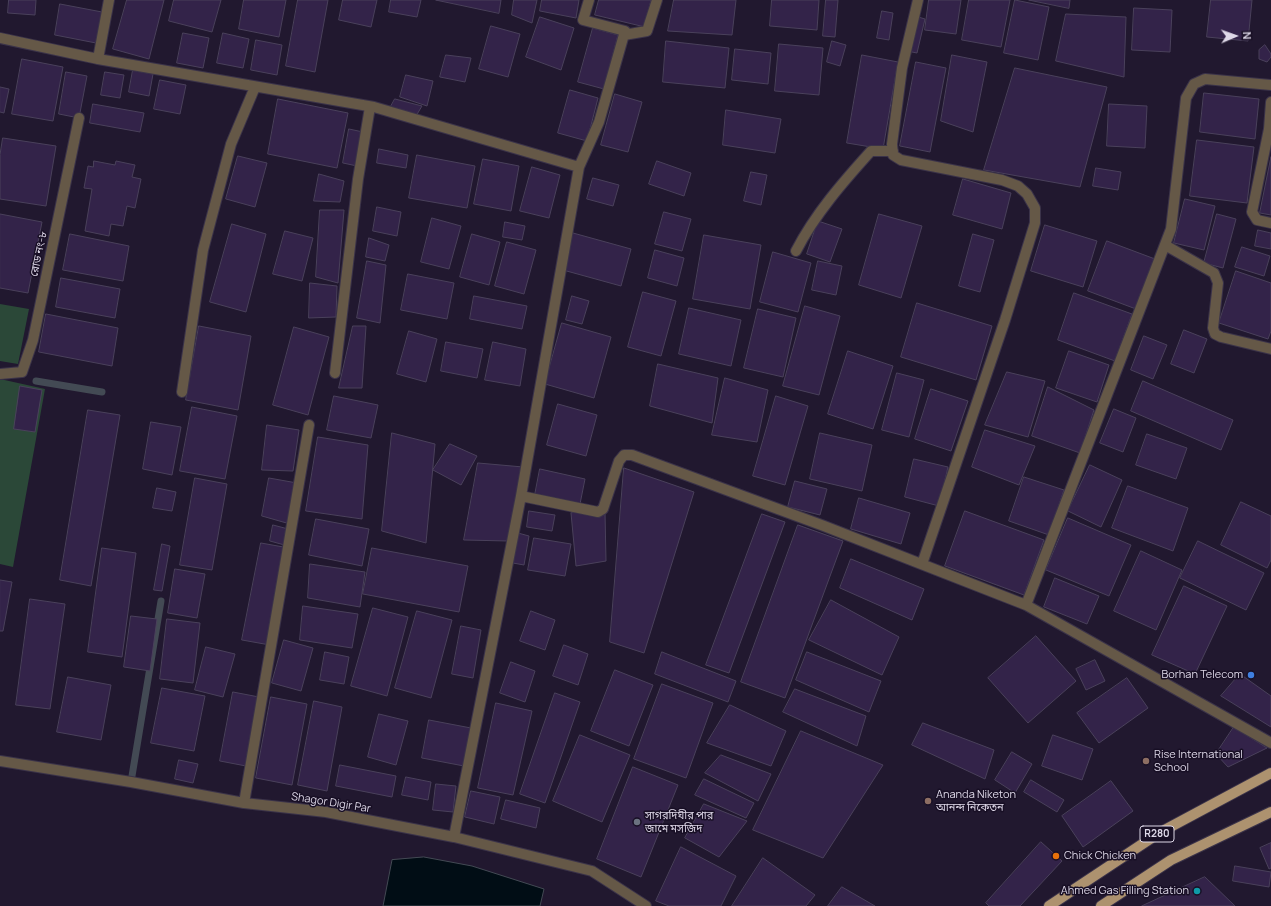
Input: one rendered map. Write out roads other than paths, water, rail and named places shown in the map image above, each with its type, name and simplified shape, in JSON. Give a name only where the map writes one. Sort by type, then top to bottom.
[{"type":"main road","name":"R280","points":[[1049,906],[1159,832],[1271,772]]},
{"type":"main road","name":"R280","points":[[1101,906],[1171,860],[1271,812]]},
{"type":"street","points":[[98,58],[109,0]]},
{"type":"street","points":[[454,837],[521,496],[579,167],[599,122],[625,31],[583,20],[589,0]]},
{"type":"street","points":[[624,35],[647,32],[657,0]]},
{"type":"street","points":[[918,0],[902,68],[892,144],[893,155],[900,160],[1002,180],[1018,186],[1027,194],[1034,208],[1035,223],[1005,320],[922,564]]},
{"type":"street","points":[[0,38],[255,87],[370,106],[579,167]]},
{"type":"street","points":[[1026,605],[1171,229],[1186,98],[1194,84],[1206,79],[1271,84]]},
{"type":"street","points":[[182,392],[203,250],[231,144],[255,87]]},
{"type":"street","points":[[1271,102],[1270,129],[1252,212],[1257,220],[1271,223]]},
{"type":"street","points":[[335,373],[358,179],[370,106]]},
{"type":"street","name":"রোড নং-৮","points":[[0,374],[22,372],[33,340],[79,118]]},
{"type":"street","points":[[796,251],[804,236],[836,190],[871,151],[893,151]]},
{"type":"street","points":[[1165,245],[1214,273],[1218,283],[1213,328],[1215,334],[1221,337],[1271,349]]},
{"type":"street","points":[[244,803],[309,425]]},
{"type":"street","points":[[521,496],[598,512],[603,509],[619,461],[624,455],[632,455],[824,526],[1026,605],[1271,743]]},
{"type":"street","name":"Shagor Digir Par","points":[[0,761],[131,782],[244,803],[326,812],[454,837],[592,871],[646,906]]},
{"type":"waterway","points":[[36,381],[102,392]]},
{"type":"waterway","points":[[131,782],[161,601]]},
{"type":"place","name":"Borhan Telecom","points":[[1251,675]]},
{"type":"place","name":"Rise International School","points":[[1146,761]]},
{"type":"place","name":"Ananda Niketon আনন্দ নিকেতন","points":[[928,801]]},
{"type":"place","name":"সাগরদিঘীর পার জামে মসজিদ","points":[[637,822]]},
{"type":"place","name":"Chick Chicken","points":[[1056,856]]},
{"type":"place","name":"Ahmed Gas Filling Station","points":[[1197,891]]}]
